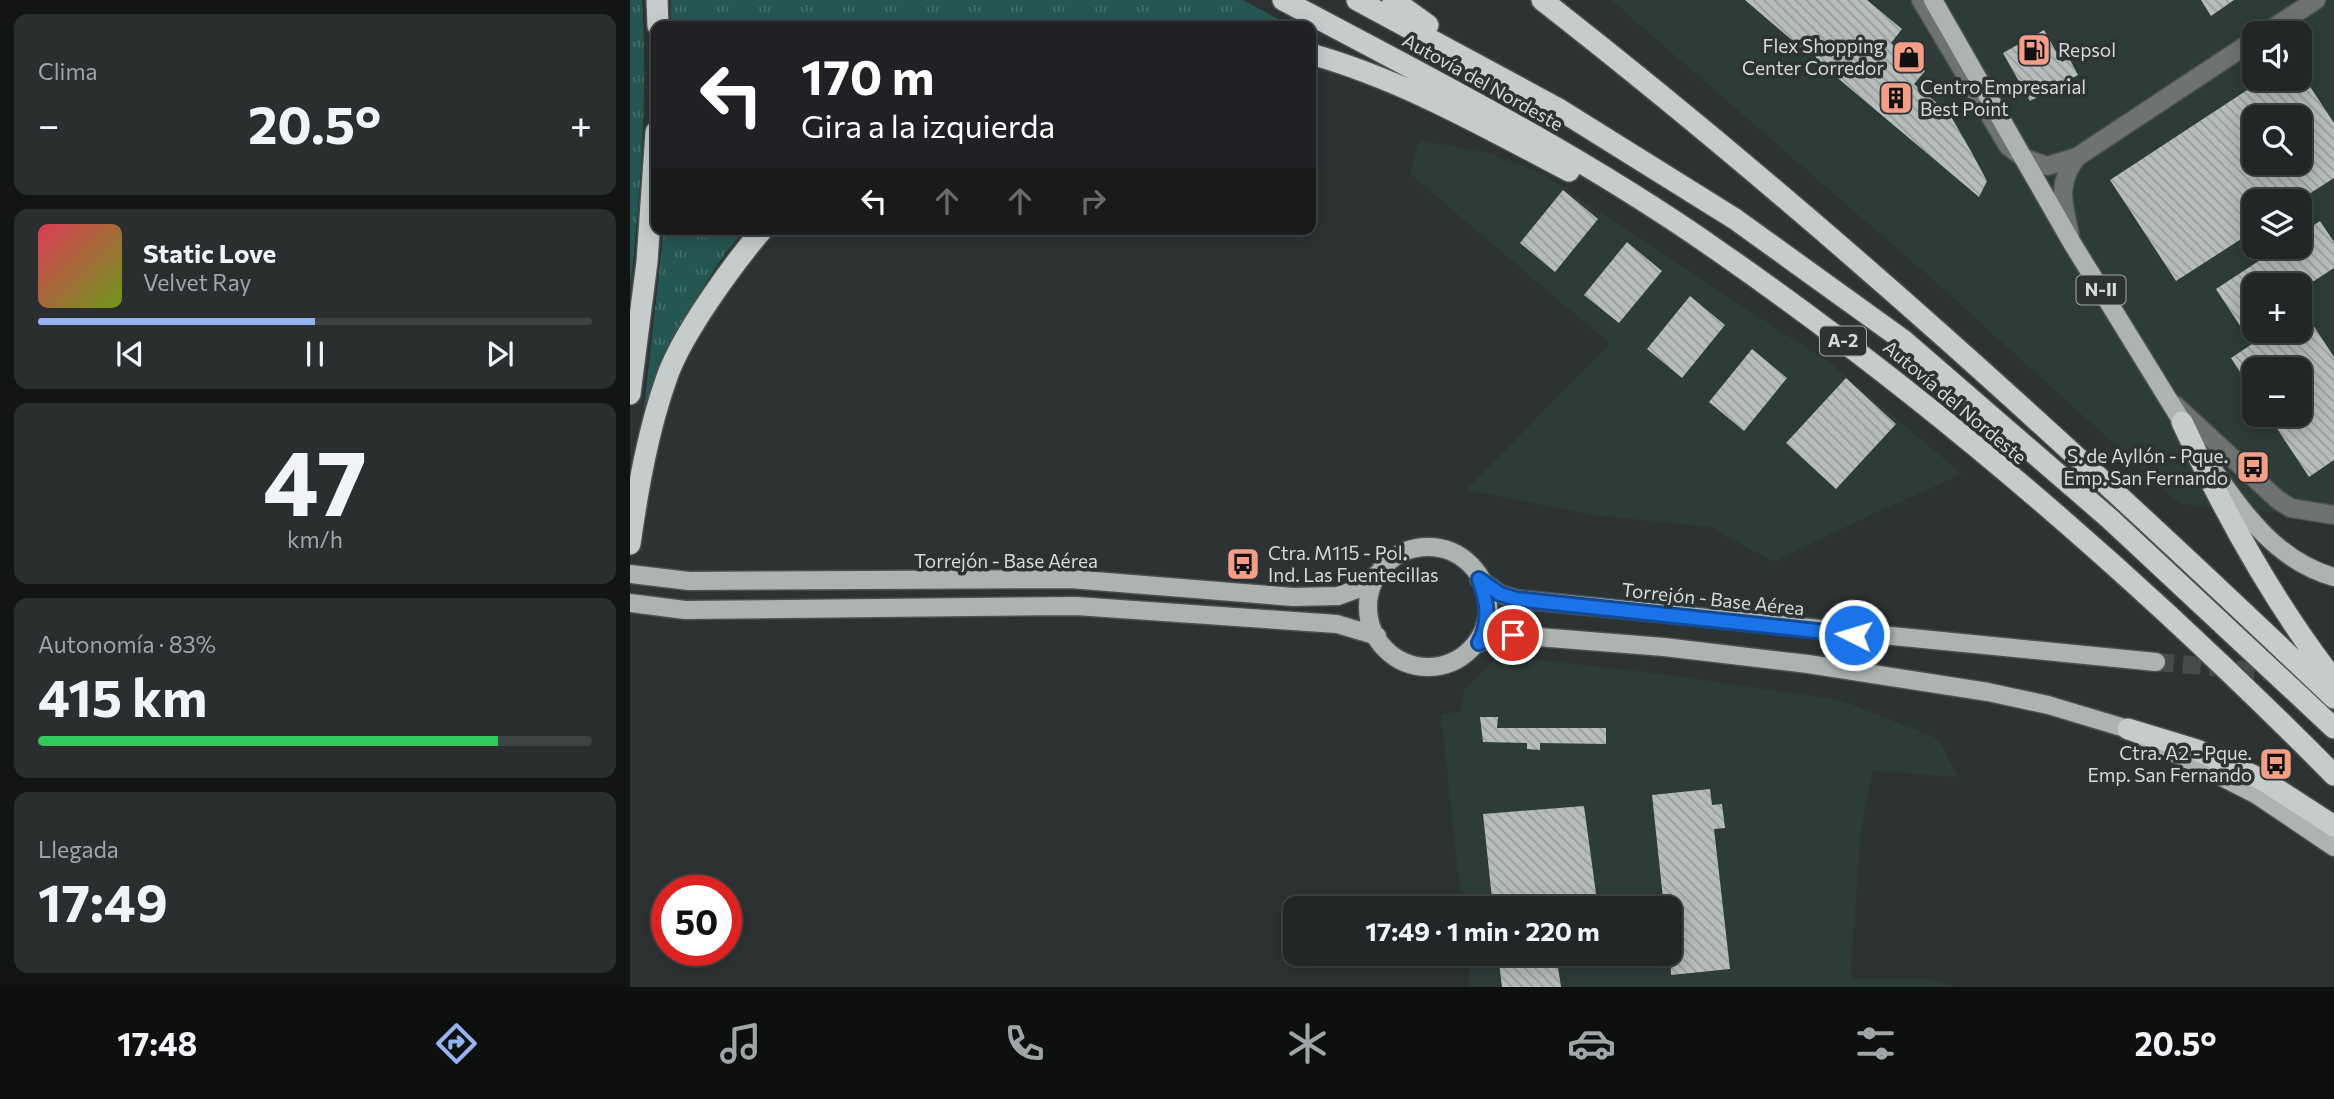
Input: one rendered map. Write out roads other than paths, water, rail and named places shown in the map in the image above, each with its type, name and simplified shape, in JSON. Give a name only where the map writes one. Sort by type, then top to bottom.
[{"type":"highway","points":[[657,0],[658,21]]},
{"type":"highway","name":"Autovía del Nordeste","points":[[1283,0],[1539,138],[1715,248],[1882,370],[2087,541],[2334,775]]},
{"type":"highway","name":"Autovía del Nordeste","points":[[1357,0],[1499,75],[1735,219],[1903,340],[2109,519],[2334,728]]},
{"type":"highway","points":[[1393,0],[1499,75]]},
{"type":"highway","points":[[1542,0],[1763,177],[2128,502],[2334,698]]},
{"type":"highway","points":[[1316,55],[1357,67],[1430,97],[1715,248]]},
{"type":"highway","points":[[630,394],[648,262],[651,213]]},
{"type":"highway","points":[[630,544],[638,485],[668,375],[708,304],[759,235]]},
{"type":"highway","points":[[2182,422],[2221,501],[2306,645],[2334,680]]},
{"type":"highway","points":[[2128,729],[2197,750],[2263,780],[2334,827]]},
{"type":"main road","name":"N-II","points":[[1933,0],[2072,243],[2167,399],[2238,504],[2270,541],[2292,558],[2334,578]]},
{"type":"main road","points":[[1479,643],[1488,617],[1487,600],[1479,579],[1455,554],[1424,546],[1395,555],[1376,575],[1367,606],[1377,636],[1392,655],[1403,662],[1438,667],[1460,659],[1479,643],[1499,635],[1536,635],[1808,664],[1988,692],[2048,705],[2128,729],[2257,795],[2334,847]]},
{"type":"main road","name":"Torrejón - Base Aérea","points":[[630,574],[689,581],[1070,579],[1293,597],[1338,596],[1360,588],[1376,575]]},
{"type":"main road","name":"Torrejón - Base Aérea","points":[[1479,579],[1500,594],[1516,599],[2156,662]]},
{"type":"main road","points":[[630,603],[685,610],[1076,606],[1337,624],[1377,636]]},
{"type":"street","name":"N-II","points":[[1921,0],[1998,133],[2024,158]]},
{"type":"street","points":[[2284,21],[2316,0]]},
{"type":"street","points":[[2024,158],[2047,166],[2077,157],[2242,48]]},
{"type":"street","points":[[2072,243],[2062,185],[2066,171],[2077,157]]},
{"type":"street","points":[[2167,399],[2278,500],[2300,510],[2334,515]]},
{"type":"tunnel","points":[[2156,662],[2317,676]]},
{"type":"place","name":"Repsol","points":[[2034,50]]},
{"type":"place","name":"Flex Shopping Center Corredor","points":[[1909,57]]},
{"type":"place","name":"Centro Empresarial Best Point","points":[[1896,98]]},
{"type":"place","name":"S. de Ayllón - Pque. Emp. San Fernando","points":[[2253,467]]},
{"type":"place","name":"Ctra. M115 - Pol. Ind. Las Fuentecillas","points":[[1243,564]]},
{"type":"place","name":"Ctra. A2 - Pque. Emp. San Fernando","points":[[2276,764]]}]
